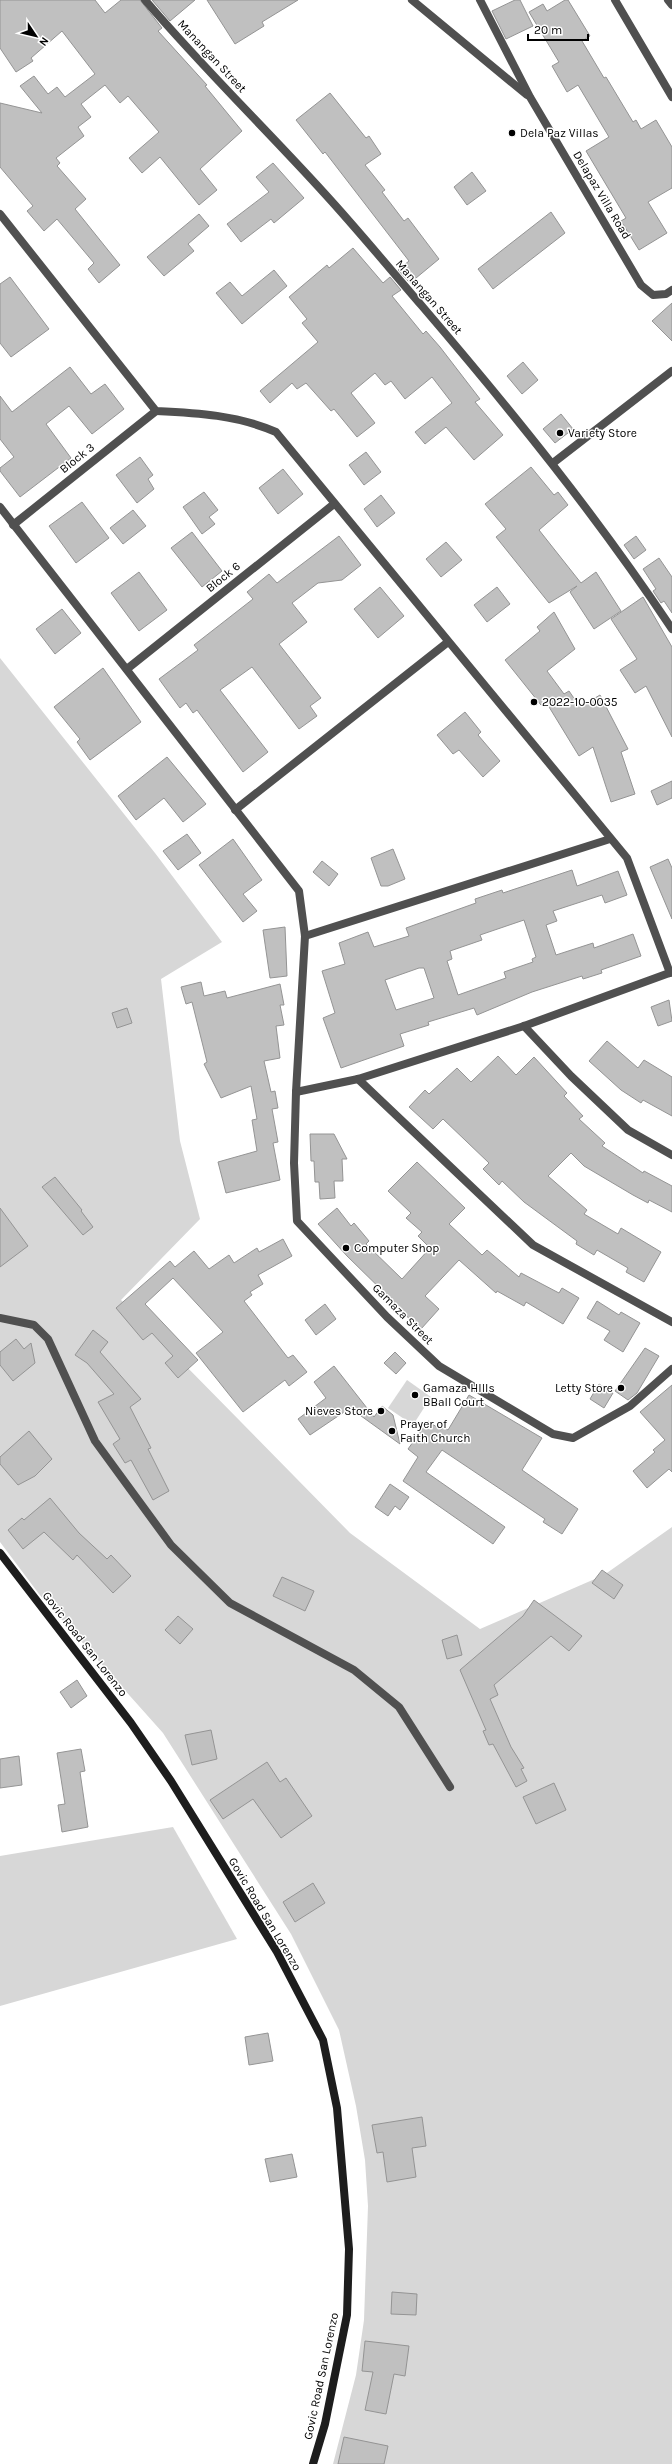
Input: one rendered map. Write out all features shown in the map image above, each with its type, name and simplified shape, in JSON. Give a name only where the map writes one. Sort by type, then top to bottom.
[{"type":"main road","name":"Govic Road San Lorenzo","points":[[0,1553],[131,1723],[171,1780],[277,1952],[322,2040],[337,2108],[350,2249],[347,2315],[325,2424],[313,2464]]},
{"type":"street","name":"Manangan Street","points":[[145,0],[173,33],[326,195],[553,463],[640,582],[672,629]]},
{"type":"street","points":[[412,0],[530,97]]},
{"type":"street","name":"Delapaz Villa Road","points":[[480,0],[530,97],[641,285],[653,295],[666,294],[672,290]]},
{"type":"street","points":[[615,0],[672,97]]},
{"type":"street","points":[[668,0],[672,5]]},
{"type":"street","points":[[0,214],[156,411],[210,413],[254,423],[276,432],[627,858],[671,973],[524,1026],[358,1080],[296,1092]]},
{"type":"street","points":[[553,463],[672,371]]},
{"type":"street","name":"Block 3","points":[[13,524],[156,411]]},
{"type":"street","name":"Block 6","points":[[127,669],[334,504]]},
{"type":"street","name":"Gamaza Street","points":[[0,507],[299,891],[305,936],[296,1081],[294,1163],[297,1221],[387,1317],[434,1361],[452,1374],[553,1434],[573,1438],[630,1406],[672,1369]]},
{"type":"street","points":[[235,810],[448,642]]},
{"type":"street","points":[[305,936],[610,839]]},
{"type":"street","points":[[524,1026],[571,1076],[628,1130],[672,1155]]},
{"type":"street","points":[[358,1080],[533,1245],[672,1322]]},
{"type":"street","points":[[0,1318],[34,1325],[48,1339],[95,1441],[171,1545],[230,1603],[354,1670],[399,1708],[450,1787]]},
{"type":"shaded area","points":[[0,658],[155,853],[222,942],[161,979],[180,1141],[200,1219],[121,1300],[350,1533],[480,1629],[604,1575],[672,1527],[672,2464],[333,2464],[356,2375],[364,2320],[368,2206],[365,2160],[356,2106],[339,2030],[291,1934],[163,1733],[39,1594],[0,1542]]},
{"type":"shaded area","points":[[407,1380],[431,1397],[413,1425],[388,1408]]},
{"type":"shaded area","points":[[173,1827],[237,1939],[0,2006],[0,1856]]},
{"type":"building","points":[[0,0],[95,0],[105,13],[121,0],[140,0],[162,28],[158,31],[207,85],[205,86],[242,131],[200,169],[217,190],[199,205],[160,157],[142,173],[129,158],[159,132],[128,96],[120,103],[105,85],[81,104],[91,117],[78,127],[84,136],[56,158],[60,163],[57,166],[86,199],[75,209],[120,265],[99,283],[88,269],[94,263],[57,219],[44,231],[27,211],[33,206],[0,167],[0,103],[42,113],[20,86],[34,76],[48,94],[57,87],[65,97],[95,74],[62,31],[31,58],[33,61],[16,72],[0,48]]},
{"type":"building","points":[[152,0],[195,0],[170,21]]},
{"type":"building","points":[[207,0],[298,0],[262,22],[264,26],[235,44]]},
{"type":"building","points":[[515,0],[520,0],[533,26],[506,39],[492,11]]},
{"type":"building","points":[[565,0],[568,0],[590,36],[582,41],[633,122],[636,120],[641,129],[656,120],[672,147],[672,188],[648,202],[667,233],[639,250],[621,221],[626,218],[586,151],[609,137],[578,85],[567,92],[552,66],[559,62],[529,12],[543,4],[547,11]]},
{"type":"building","points":[[330,93],[366,138],[369,136],[381,154],[365,165],[385,190],[382,192],[404,221],[408,218],[439,259],[410,283],[398,270],[409,261],[325,152],[323,154],[296,120]]},
{"type":"building","points":[[273,163],[304,198],[274,223],[271,219],[241,242],[227,224],[269,192],[256,177]]},
{"type":"building","points":[[472,172],[486,191],[467,205],[454,187]]},
{"type":"building","points":[[551,212],[565,233],[493,289],[478,269]]},
{"type":"building","points":[[199,214],[209,226],[188,244],[194,251],[164,276],[147,257]]},
{"type":"building","points":[[353,248],[383,283],[390,277],[401,290],[392,296],[423,334],[426,331],[440,347],[480,399],[475,402],[503,435],[474,460],[446,427],[425,444],[415,432],[452,403],[432,377],[405,399],[391,381],[385,385],[375,373],[351,393],[375,423],[357,437],[334,409],[331,411],[306,383],[297,389],[292,383],[270,403],[260,391],[318,342],[302,323],[307,319],[289,297],[327,265],[329,268]]},
{"type":"building","points":[[274,270],[287,286],[242,324],[216,293],[230,282],[242,296]]},
{"type":"building","points":[[10,277],[49,329],[11,357],[0,343],[0,284]]},
{"type":"building","points":[[672,303],[672,341],[652,321]]},
{"type":"building","points":[[523,362],[538,380],[522,394],[507,376]]},
{"type":"building","points":[[70,367],[91,394],[105,384],[124,409],[92,434],[69,406],[46,424],[71,458],[20,497],[0,471],[0,468],[14,457],[0,439],[0,396],[12,412]]},
{"type":"building","points":[[561,414],[573,429],[555,443],[543,429]]},
{"type":"building","points":[[366,452],[381,472],[364,485],[349,465]]},
{"type":"building","points":[[140,457],[153,475],[148,479],[154,489],[137,503],[116,475]]},
{"type":"building","points":[[531,467],[554,495],[558,492],[568,505],[539,530],[581,583],[596,572],[621,611],[594,629],[570,592],[577,586],[549,603],[496,537],[506,529],[485,504]]},
{"type":"building","points":[[283,469],[303,494],[278,514],[259,488]]},
{"type":"building","points":[[204,492],[218,510],[209,517],[215,524],[202,534],[183,507]]},
{"type":"building","points":[[381,495],[395,513],[377,527],[364,509]]},
{"type":"building","points":[[82,502],[109,538],[76,563],[49,526]]},
{"type":"building","points":[[133,510],[146,526],[123,544],[110,528]]},
{"type":"building","points":[[192,532],[222,571],[202,587],[171,548]]},
{"type":"building","points":[[339,536],[361,565],[342,580],[318,583],[292,603],[307,622],[279,644],[321,698],[310,706],[317,716],[299,729],[252,667],[220,690],[268,752],[243,772],[197,710],[193,713],[186,703],[180,708],[159,679],[198,650],[194,645],[253,599],[247,592],[269,574],[277,583]]},
{"type":"building","points":[[636,536],[646,550],[634,559],[624,545]]},
{"type":"building","points":[[446,542],[462,560],[441,577],[426,559]]},
{"type":"building","points":[[659,558],[672,577],[672,613],[664,601],[661,603],[653,591],[656,589],[643,569]]},
{"type":"building","points":[[139,572],[167,610],[139,631],[111,593]]},
{"type":"building","points":[[380,587],[404,616],[378,638],[354,609]]},
{"type":"building","points":[[497,587],[510,604],[487,622],[474,605]]},
{"type":"building","points":[[643,597],[672,647],[672,737],[646,686],[635,693],[620,670],[637,659],[611,619]]},
{"type":"building","points":[[62,609],[81,633],[55,654],[36,629]]},
{"type":"building","points":[[554,612],[575,649],[547,671],[564,694],[569,691],[580,707],[600,695],[628,749],[621,752],[635,794],[611,802],[593,747],[579,756],[546,702],[541,705],[505,660],[540,631],[537,627]]},
{"type":"building","points":[[103,668],[141,722],[90,760],[77,742],[80,739],[54,707]]},
{"type":"building","points":[[465,712],[481,732],[478,735],[500,761],[483,777],[459,750],[453,754],[437,735]]},
{"type":"building","points":[[167,757],[206,804],[183,822],[164,798],[136,820],[118,796]]},
{"type":"building","points":[[672,781],[672,798],[657,805],[651,791]]},
{"type":"building","points":[[187,834],[201,853],[178,870],[163,851]]},
{"type":"building","points":[[233,839],[262,880],[243,894],[257,911],[243,922],[199,865]]},
{"type":"building","points":[[393,849],[405,879],[388,886],[381,886],[371,858]]},
{"type":"building","points":[[668,859],[672,868],[672,919],[650,867]]},
{"type":"building","points":[[322,861],[338,874],[329,886],[313,872]]},
{"type":"building","points":[[572,870],[577,886],[618,871],[627,895],[605,903],[602,895],[553,911],[557,921],[546,925],[556,955],[593,943],[594,948],[633,934],[641,956],[601,970],[602,973],[583,979],[582,976],[532,992],[477,1015],[474,1008],[428,1022],[429,1025],[400,1034],[404,1046],[341,1068],[323,1018],[335,1013],[322,971],[345,964],[339,943],[368,932],[374,947],[409,936],[406,928],[476,903],[475,899],[502,890],[503,893]],"holes":[[[524,920],[536,957],[532,959],[533,962],[504,972],[506,978],[458,995],[447,961],[452,959],[450,951],[482,940],[480,935]],[[419,968],[424,968],[434,998],[396,1010],[385,980]]]},
{"type":"building","points":[[285,927],[287,976],[270,978],[263,930]]},
{"type":"building","points":[[201,982],[204,996],[225,991],[227,998],[280,984],[284,1005],[280,1005],[284,1025],[276,1026],[280,1058],[264,1061],[271,1092],[275,1091],[278,1108],[272,1109],[278,1142],[273,1143],[280,1180],[226,1193],[218,1162],[257,1151],[252,1120],[257,1119],[251,1086],[221,1098],[204,1064],[207,1062],[192,1002],[186,1004],[181,987]]},
{"type":"building","points":[[669,1000],[672,1021],[658,1026],[651,1007]]},
{"type":"building","points":[[127,1008],[132,1023],[117,1028],[112,1013]]},
{"type":"building","points":[[607,1041],[638,1068],[644,1060],[672,1077],[672,1116],[643,1100],[641,1103],[621,1090],[589,1061]]},
{"type":"building","points":[[498,1056],[516,1075],[534,1057],[567,1093],[564,1096],[583,1116],[579,1119],[605,1143],[602,1146],[643,1173],[644,1171],[672,1186],[672,1212],[649,1200],[648,1203],[633,1195],[584,1166],[571,1153],[548,1176],[587,1210],[584,1214],[618,1234],[621,1228],[661,1252],[644,1282],[626,1272],[628,1268],[597,1250],[594,1255],[576,1244],[577,1241],[524,1202],[502,1181],[499,1185],[483,1169],[489,1163],[443,1119],[433,1129],[409,1107],[425,1090],[429,1094],[457,1068],[471,1082]]},
{"type":"building","points":[[310,1134],[334,1134],[347,1159],[342,1159],[343,1181],[334,1181],[335,1198],[320,1199],[319,1182],[315,1182],[314,1161],[311,1161]]},
{"type":"building","points":[[417,1162],[465,1208],[449,1224],[482,1255],[487,1250],[519,1277],[521,1273],[559,1293],[562,1288],[579,1298],[563,1324],[526,1302],[524,1306],[497,1291],[496,1293],[459,1260],[425,1296],[439,1309],[421,1329],[393,1304],[395,1303],[347,1256],[318,1224],[337,1208],[351,1226],[354,1223],[369,1241],[366,1244],[402,1279],[430,1248],[418,1236],[422,1232],[406,1218],[411,1213],[388,1191]]},
{"type":"building","points":[[55,1177],[82,1210],[81,1211],[93,1227],[83,1235],[42,1187]]},
{"type":"building","points":[[0,1208],[28,1246],[0,1267]]},
{"type":"building","points":[[283,1239],[292,1256],[258,1275],[263,1284],[250,1292],[252,1295],[244,1301],[288,1358],[293,1355],[307,1372],[289,1386],[285,1380],[243,1412],[196,1353],[223,1332],[173,1278],[145,1304],[198,1360],[178,1378],[165,1363],[173,1356],[152,1333],[143,1340],[116,1308],[170,1261],[175,1267],[194,1251],[209,1269],[229,1255],[234,1263],[257,1248],[259,1252]]},
{"type":"building","points":[[597,1301],[619,1315],[621,1312],[640,1323],[623,1352],[604,1340],[610,1331],[587,1318]]},
{"type":"building","points":[[325,1304],[336,1319],[316,1335],[305,1320]]},
{"type":"building","points":[[93,1330],[108,1342],[100,1352],[141,1399],[130,1407],[151,1448],[148,1449],[169,1491],[153,1500],[131,1460],[125,1463],[113,1444],[120,1439],[98,1402],[114,1394],[87,1363],[75,1355]]},
{"type":"building","points":[[16,1339],[24,1349],[31,1343],[35,1363],[13,1381],[0,1365],[0,1352]]},
{"type":"building","points":[[645,1348],[659,1356],[637,1393],[628,1400],[615,1391]]},
{"type":"building","points":[[395,1352],[406,1363],[396,1374],[384,1363]]},
{"type":"building","points":[[334,1366],[374,1417],[382,1406],[393,1415],[400,1444],[350,1408],[310,1435],[298,1419],[326,1398],[314,1382]]},
{"type":"building","points":[[599,1384],[613,1393],[604,1408],[590,1399]]},
{"type":"building","points":[[672,1385],[672,1472],[669,1469],[647,1488],[633,1471],[655,1452],[653,1450],[665,1440],[640,1412]]},
{"type":"building","points":[[469,1395],[542,1438],[522,1470],[578,1509],[562,1534],[543,1522],[545,1519],[442,1450],[426,1472],[505,1527],[493,1544],[403,1481],[418,1457],[408,1449],[428,1421],[441,1430],[443,1427],[448,1430]]},
{"type":"building","points":[[29,1431],[52,1459],[35,1476],[18,1485],[0,1464],[0,1457]]},
{"type":"building","points":[[390,1484],[409,1497],[400,1510],[395,1506],[388,1516],[375,1507]]},
{"type":"building","points":[[50,1498],[79,1533],[107,1559],[111,1555],[131,1576],[113,1593],[77,1555],[73,1560],[44,1532],[23,1549],[8,1530],[22,1518],[24,1520]]},
{"type":"building","points":[[602,1570],[623,1585],[614,1599],[592,1583]]},
{"type":"building","points":[[282,1577],[314,1591],[305,1611],[273,1596]]},
{"type":"building","points":[[534,1600],[582,1636],[569,1651],[551,1636],[494,1685],[498,1695],[490,1699],[511,1747],[524,1768],[521,1769],[527,1781],[516,1787],[493,1744],[489,1745],[483,1731],[486,1730],[460,1670],[523,1616]]},
{"type":"building","points":[[178,1616],[193,1629],[180,1644],[165,1630]]},
{"type":"building","points":[[457,1635],[462,1655],[447,1659],[442,1640]]},
{"type":"building","points":[[77,1680],[87,1696],[71,1708],[60,1692]]},
{"type":"building","points":[[211,1730],[217,1759],[192,1765],[185,1735]]},
{"type":"building","points":[[81,1749],[85,1771],[80,1772],[88,1827],[62,1832],[58,1805],[65,1804],[57,1753]]},
{"type":"building","points":[[19,1756],[22,1785],[0,1788],[0,1759]]},
{"type":"building","points":[[267,1762],[280,1782],[286,1778],[312,1816],[281,1838],[253,1799],[223,1819],[210,1800]]},
{"type":"building","points":[[554,1783],[566,1810],[536,1824],[523,1797]]},
{"type":"building","points":[[313,1883],[325,1903],[295,1922],[283,1902]]},
{"type":"building","points":[[268,2033],[273,2061],[249,2065],[245,2037]]},
{"type":"building","points":[[422,2117],[426,2146],[412,2148],[416,2177],[387,2182],[383,2152],[377,2153],[372,2125]]},
{"type":"building","points":[[292,2154],[297,2177],[270,2182],[265,2159]]},
{"type":"building","points":[[392,2292],[417,2294],[416,2315],[391,2314]]},
{"type":"building","points":[[365,2341],[409,2346],[405,2376],[394,2374],[386,2414],[365,2410],[373,2372],[362,2371]]},
{"type":"building","points":[[344,2437],[388,2446],[384,2464],[338,2464]]},
{"type":"place","name":"Dela Paz Villas","points":[[512,133]]},
{"type":"place","name":"Variety Store","points":[[560,433]]},
{"type":"place","name":"2022-10-0035","points":[[534,702]]},
{"type":"place","name":"Computer Shop","points":[[346,1248]]},
{"type":"place","name":"Letty Store","points":[[621,1388]]},
{"type":"place","name":"Gamaza HIlls BBall Court","points":[[415,1395]]},
{"type":"place","name":"Nieves Store","points":[[381,1411]]},
{"type":"place","name":"Prayer of Faith Church","points":[[392,1431]]}]
